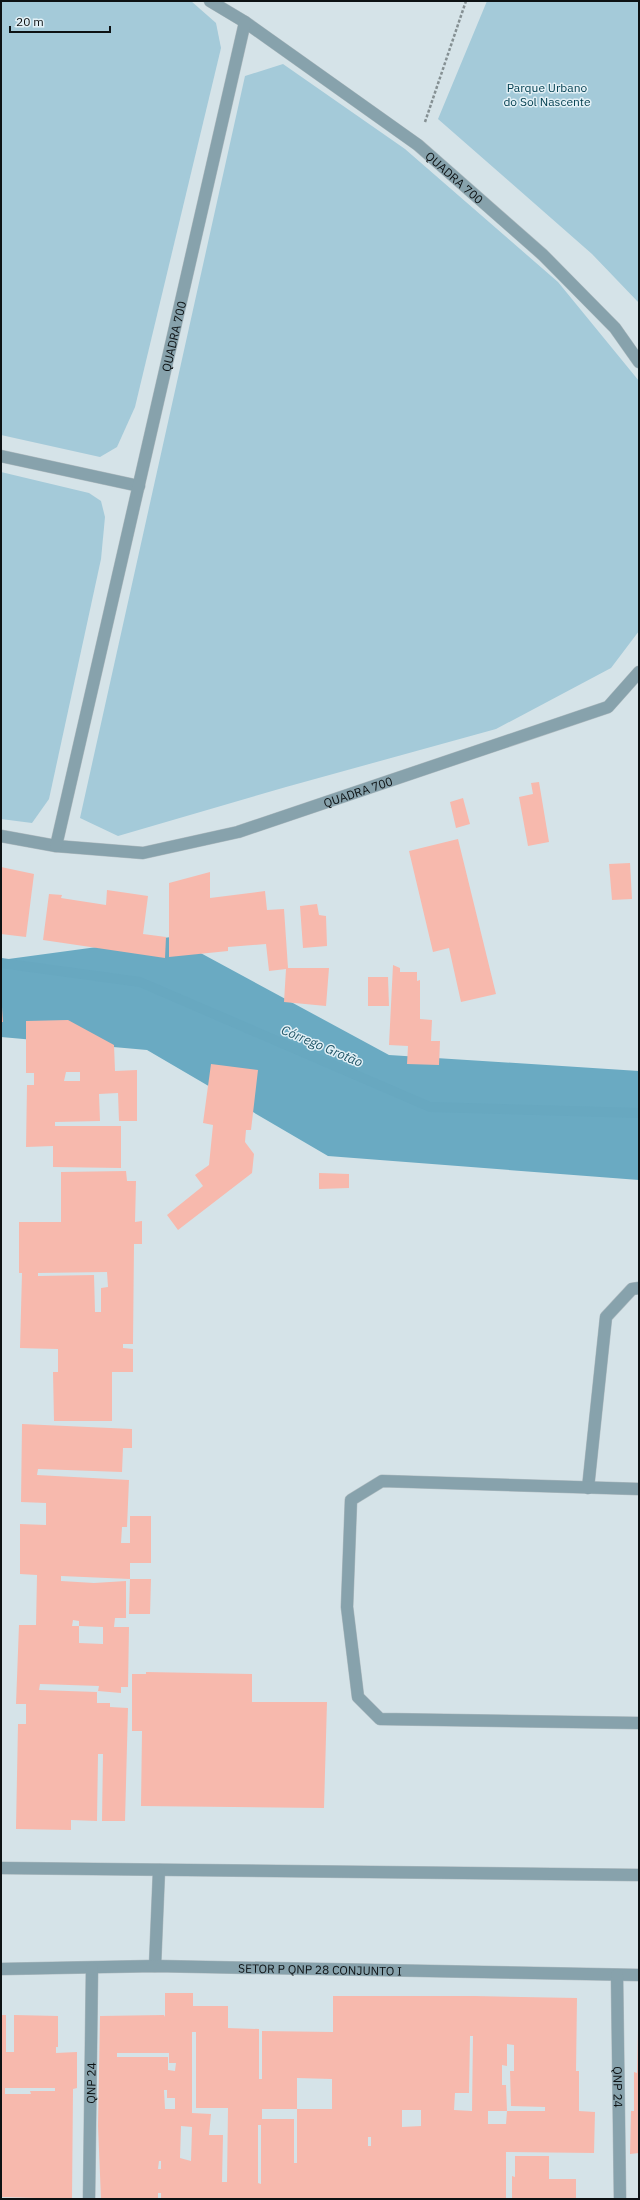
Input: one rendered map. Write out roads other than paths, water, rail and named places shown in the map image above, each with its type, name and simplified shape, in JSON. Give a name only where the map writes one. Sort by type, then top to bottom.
[{"type":"street","name":"QUADRA 700","points":[[210,1],[245,22],[418,145],[543,256],[615,328],[639,362]]},
{"type":"street","name":"QUADRA 700","points":[[56,846],[100,647],[139,486],[245,22]]},
{"type":"street","points":[[1,456],[139,486]]},
{"type":"street","name":"QUADRA 700","points":[[1,836],[56,846],[143,853],[238,832],[608,707],[639,672]]},
{"type":"street","points":[[588,1488],[606,1317],[632,1289],[639,1288]]},
{"type":"street","points":[[639,1489],[382,1481],[351,1500],[348,1606],[358,1697],[380,1719],[639,1723]]},
{"type":"street","points":[[1,1868],[639,1875]]},
{"type":"street","points":[[155,1966],[159,1870]]},
{"type":"street","name":"SETOR P QNP 28 CONJUNTO I","points":[[1,1969],[155,1966],[639,1975]]},
{"type":"street","name":"QNP 24","points":[[89,2199],[92,1968]]},
{"type":"street","name":"QNP 24","points":[[617,1975],[620,2199]]},
{"type":"waterway","name":"Córrego Grotão","points":[[1,963],[140,982],[430,1107],[639,1113]]},
{"type":"park label","name":"Parque Urbano do Sol Nascente","points":[[547,94]]}]
